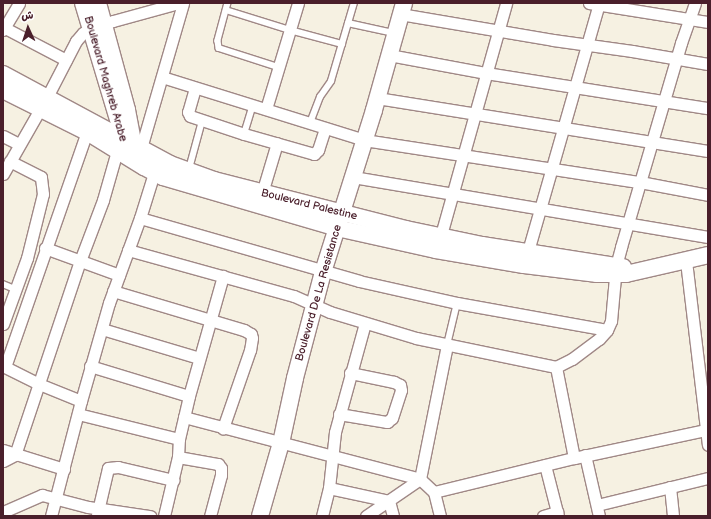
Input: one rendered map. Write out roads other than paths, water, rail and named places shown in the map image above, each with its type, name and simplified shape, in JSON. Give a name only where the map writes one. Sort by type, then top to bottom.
[{"type":"street","points":[[19,3],[3,28],[66,60]]},
{"type":"street","name":"Boulevard Maghreb Arabe","points":[[83,3],[97,26],[127,110],[129,150]]},
{"type":"street","name":"Boulevard Maghreb Arabe","points":[[97,26],[98,3]]},
{"type":"street","points":[[3,174],[44,103],[79,37],[97,26],[155,6],[179,3]]},
{"type":"street","points":[[3,461],[15,455],[80,261],[103,200],[129,150],[162,77],[183,3]]},
{"type":"street","points":[[266,109],[298,3]]},
{"type":"street","points":[[439,243],[476,114],[497,30],[506,3]]},
{"type":"street","points":[[128,250],[294,296],[365,323],[416,338],[556,367],[572,359],[603,334],[613,312],[616,271],[628,224],[676,60],[695,3]]},
{"type":"street","points":[[526,258],[550,169],[588,45],[596,4],[708,22]]},
{"type":"street","points":[[402,8],[497,30],[708,64]]},
{"type":"street","name":"Boulevard De La Resistance","points":[[260,516],[281,443],[295,378],[314,304],[377,98],[402,8]]},
{"type":"street","points":[[389,55],[486,73],[708,108]]},
{"type":"street","name":"Boulevard Palestine","points":[[3,74],[86,132],[129,150],[188,171],[262,193],[342,213],[439,243]]},
{"type":"street","points":[[162,77],[364,140],[640,182],[708,195]]},
{"type":"street","points":[[195,88],[188,114],[202,121],[244,134],[314,154],[318,150],[325,128]]},
{"type":"street","name":"Boulevard Palestine","points":[[3,90],[44,103],[129,150],[154,173],[337,228],[616,271],[636,271],[708,255]]},
{"type":"street","points":[[377,98],[652,140],[708,151]]},
{"type":"street","points":[[81,401],[39,384],[4,367],[86,132]]},
{"type":"street","points":[[3,136],[20,144]]},
{"type":"street","points":[[262,193],[277,143]]},
{"type":"street","points":[[3,324],[32,243],[43,194],[43,181],[38,175],[10,161]]},
{"type":"street","points":[[51,516],[90,366],[113,291],[140,218],[154,173]]},
{"type":"street","points":[[353,177],[454,193],[628,224],[708,236]]},
{"type":"street","points":[[140,218],[323,272],[457,303],[592,327],[603,334]]},
{"type":"street","points":[[45,248],[119,275]]},
{"type":"street","points":[[686,261],[703,352],[708,446]]},
{"type":"street","points":[[164,516],[178,457],[179,439],[189,396],[223,276]]},
{"type":"street","points":[[113,291],[244,330],[251,334],[252,338],[244,367],[223,428]]},
{"type":"street","points":[[322,516],[329,488],[331,456],[339,414],[365,323]]},
{"type":"street","points":[[102,329],[199,358]]},
{"type":"street","points":[[366,516],[420,479],[447,345]]},
{"type":"street","points":[[90,366],[189,396]]},
{"type":"street","points":[[556,367],[574,458]]},
{"type":"street","points":[[339,414],[387,422],[392,418],[401,390],[400,385],[394,382],[350,373]]},
{"type":"street","points":[[78,414],[179,439]]},
{"type":"street","points":[[184,417],[420,479],[434,492],[440,516]]},
{"type":"street","points":[[434,492],[545,464],[706,430]]},
{"type":"street","points":[[3,450],[15,455],[64,469]]},
{"type":"street","points":[[585,455],[599,516]]},
{"type":"street","points":[[178,457],[218,464],[221,468],[221,475],[210,516]]},
{"type":"street","points":[[543,516],[558,514],[545,464]]},
{"type":"street","points":[[98,512],[106,471],[111,466],[172,480]]},
{"type":"street","points":[[597,505],[708,478]]},
{"type":"street","points":[[670,487],[673,516]]},
{"type":"street","points":[[329,488],[389,501]]},
{"type":"street","points":[[3,512],[42,495],[98,512],[150,516]]},
{"type":"street","points":[[389,501],[393,516]]},
{"type":"lane","points":[[228,3],[218,41],[219,48],[278,67]]},
{"type":"lane","points":[[310,123],[320,97],[331,81],[354,3]]},
{"type":"lane","points":[[226,10],[342,44]]},
{"type":"lane","points":[[348,23],[394,33]]},
{"type":"lane","points":[[244,134],[253,105]]},
{"type":"lane","points":[[188,171],[202,121]]},
{"type":"lane","points":[[3,284],[15,289]]},
{"type":"lane","points":[[447,345],[457,303]]}]
